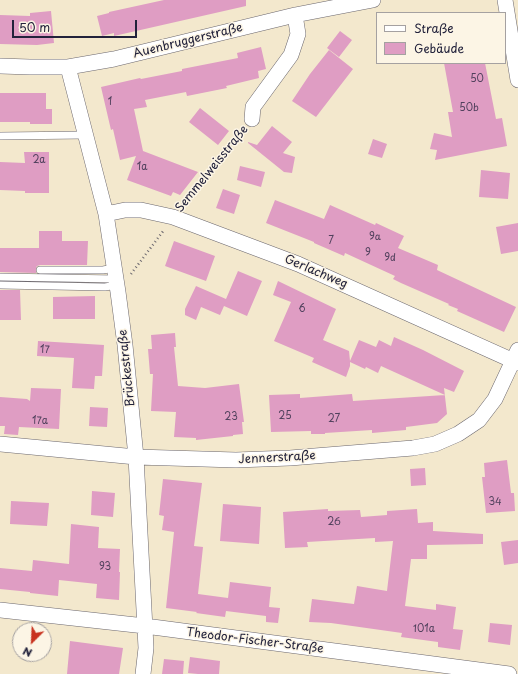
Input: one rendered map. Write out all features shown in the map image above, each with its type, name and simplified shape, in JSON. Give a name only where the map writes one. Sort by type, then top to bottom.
[{"type":"street","name":"Auenbruggerstraße","points":[[0,66],[68,66],[114,59],[295,15],[373,0]]},
{"type":"street","points":[[505,0],[518,80]]},
{"type":"street","name":"Semmelweisstraße","points":[[252,118],[253,107],[291,55],[298,34],[295,15]]},
{"type":"street","name":"Brückestraße","points":[[68,66],[106,214],[125,345],[136,457],[145,626],[146,648],[142,674]]},
{"type":"street","name":"Gerlachweg","points":[[106,214],[125,210],[141,210],[173,217],[298,264],[516,358]]},
{"type":"street","name":"Jennerstraße","points":[[0,444],[136,457],[236,460],[290,458],[413,448],[435,444],[458,434],[479,420],[495,399],[516,358]]},
{"type":"street","name":"Theodor-Fischer-Straße","points":[[0,610],[145,626],[509,674]]},
{"type":"lane","points":[[0,136],[85,135]]},
{"type":"lane","points":[[40,270],[103,270],[116,281]]},
{"type":"lane","points":[[0,277],[116,281]]},
{"type":"lane","points":[[0,285],[105,287],[116,281]]},
{"type":"path","name":"Semmelweisstraße","points":[[116,281],[173,217],[185,200],[252,118]]},
{"type":"building","points":[[164,0],[246,0],[246,6],[114,36],[114,33],[102,36],[97,16]]},
{"type":"building","points":[[51,11],[54,43],[37,45],[0,44],[0,15],[30,16],[30,13]]},
{"type":"building","points":[[340,31],[352,40],[339,57],[327,48]]},
{"type":"building","points":[[261,47],[266,69],[258,71],[259,78],[226,86],[227,88],[187,96],[186,92],[145,100],[147,107],[134,109],[143,151],[198,172],[180,195],[173,192],[171,196],[127,180],[136,156],[120,160],[101,87],[238,58],[237,53]]},
{"type":"building","points":[[329,50],[353,69],[316,117],[292,101],[310,74]]},
{"type":"building","points":[[444,64],[485,64],[496,119],[502,118],[507,146],[435,160],[437,150],[430,149],[434,133],[452,137],[448,112],[453,112]]},
{"type":"building","points":[[0,93],[46,93],[46,109],[52,109],[52,124],[0,122]]},
{"type":"building","points":[[200,108],[229,131],[218,145],[189,122]]},
{"type":"building","points":[[272,126],[292,142],[283,153],[295,157],[292,173],[284,172],[248,143],[257,145]]},
{"type":"building","points":[[373,139],[387,144],[382,158],[368,154]]},
{"type":"building","points":[[24,152],[49,152],[49,193],[25,193],[25,191],[0,190],[0,162],[25,163]]},
{"type":"building","points":[[240,166],[265,172],[261,187],[237,180]]},
{"type":"building","points":[[481,170],[510,173],[508,199],[479,197]]},
{"type":"building","points":[[223,189],[240,195],[234,214],[216,208]]},
{"type":"building","points":[[275,200],[324,219],[330,205],[404,236],[398,248],[438,265],[437,270],[516,307],[504,332],[457,311],[458,309],[448,305],[449,304],[393,279],[395,276],[345,253],[344,256],[314,242],[266,223]]},
{"type":"building","points":[[518,223],[518,251],[501,254],[496,227]]},
{"type":"building","points":[[39,231],[62,231],[62,241],[88,241],[87,265],[40,265],[36,268],[36,273],[0,272],[0,248],[39,248]]},
{"type":"building","points":[[174,241],[215,256],[206,281],[165,266]]},
{"type":"building","points":[[238,271],[262,281],[247,316],[224,306],[220,315],[201,307],[196,320],[185,315],[185,309],[196,286],[226,299]]},
{"type":"building","points":[[278,281],[336,309],[323,340],[349,351],[350,361],[359,340],[376,347],[379,340],[391,346],[394,337],[464,371],[454,392],[444,388],[445,395],[381,366],[378,373],[350,362],[346,377],[312,362],[314,358],[274,341],[291,302],[273,295]]},
{"type":"building","points":[[0,290],[20,290],[21,320],[0,320]]},
{"type":"building","points":[[95,296],[95,319],[53,319],[53,297]]},
{"type":"building","points":[[175,333],[176,347],[174,347],[178,386],[205,388],[239,384],[244,422],[242,422],[243,434],[196,440],[196,438],[174,437],[176,412],[151,411],[153,374],[150,374],[148,349],[152,349],[151,335]]},
{"type":"building","points":[[38,341],[104,345],[102,376],[95,376],[94,389],[72,388],[74,358],[37,356]]},
{"type":"building","points":[[31,388],[61,389],[59,429],[19,427],[18,435],[4,434],[5,426],[0,426],[0,397],[27,399],[30,401]]},
{"type":"building","points":[[300,394],[300,398],[352,394],[353,401],[445,395],[447,414],[437,423],[406,427],[406,430],[372,433],[372,430],[325,434],[311,434],[311,431],[271,432],[269,395]]},
{"type":"building","points":[[90,407],[108,408],[107,427],[89,426]]},
{"type":"building","points":[[507,460],[511,493],[514,493],[515,511],[486,513],[482,477],[485,477],[484,463]]},
{"type":"building","points":[[425,468],[426,485],[411,486],[410,469]]},
{"type":"building","points":[[163,479],[202,483],[194,546],[203,547],[198,594],[228,598],[230,582],[271,587],[269,607],[280,608],[278,623],[266,622],[266,616],[226,611],[225,617],[166,608],[174,532],[162,530],[164,516],[159,515]]},
{"type":"building","points":[[92,491],[115,493],[113,517],[91,515]]},
{"type":"building","points":[[11,501],[49,503],[47,526],[10,524]]},
{"type":"building","points":[[223,504],[261,507],[259,544],[220,541]]},
{"type":"building","points":[[328,509],[328,511],[360,510],[361,517],[387,515],[387,511],[417,509],[418,523],[433,522],[433,531],[483,534],[483,544],[427,545],[427,559],[411,559],[405,606],[436,610],[436,604],[456,607],[453,629],[463,630],[460,650],[438,647],[438,642],[401,637],[402,633],[331,623],[309,622],[312,599],[354,604],[357,586],[387,591],[393,541],[375,542],[375,538],[307,542],[308,547],[285,548],[283,512]]},
{"type":"building","points":[[71,524],[99,527],[98,548],[120,549],[119,600],[96,598],[97,584],[59,580],[58,596],[0,589],[0,568],[32,571],[33,560],[69,564]]},
{"type":"building","points":[[518,540],[518,563],[504,565],[501,542]]},
{"type":"building","points":[[490,623],[512,625],[510,645],[488,642]]},
{"type":"building","points":[[70,641],[123,648],[119,674],[67,674]]},
{"type":"building","points":[[190,657],[220,661],[219,674],[188,673]]},
{"type":"building","points":[[164,659],[184,661],[183,674],[162,674]]}]
